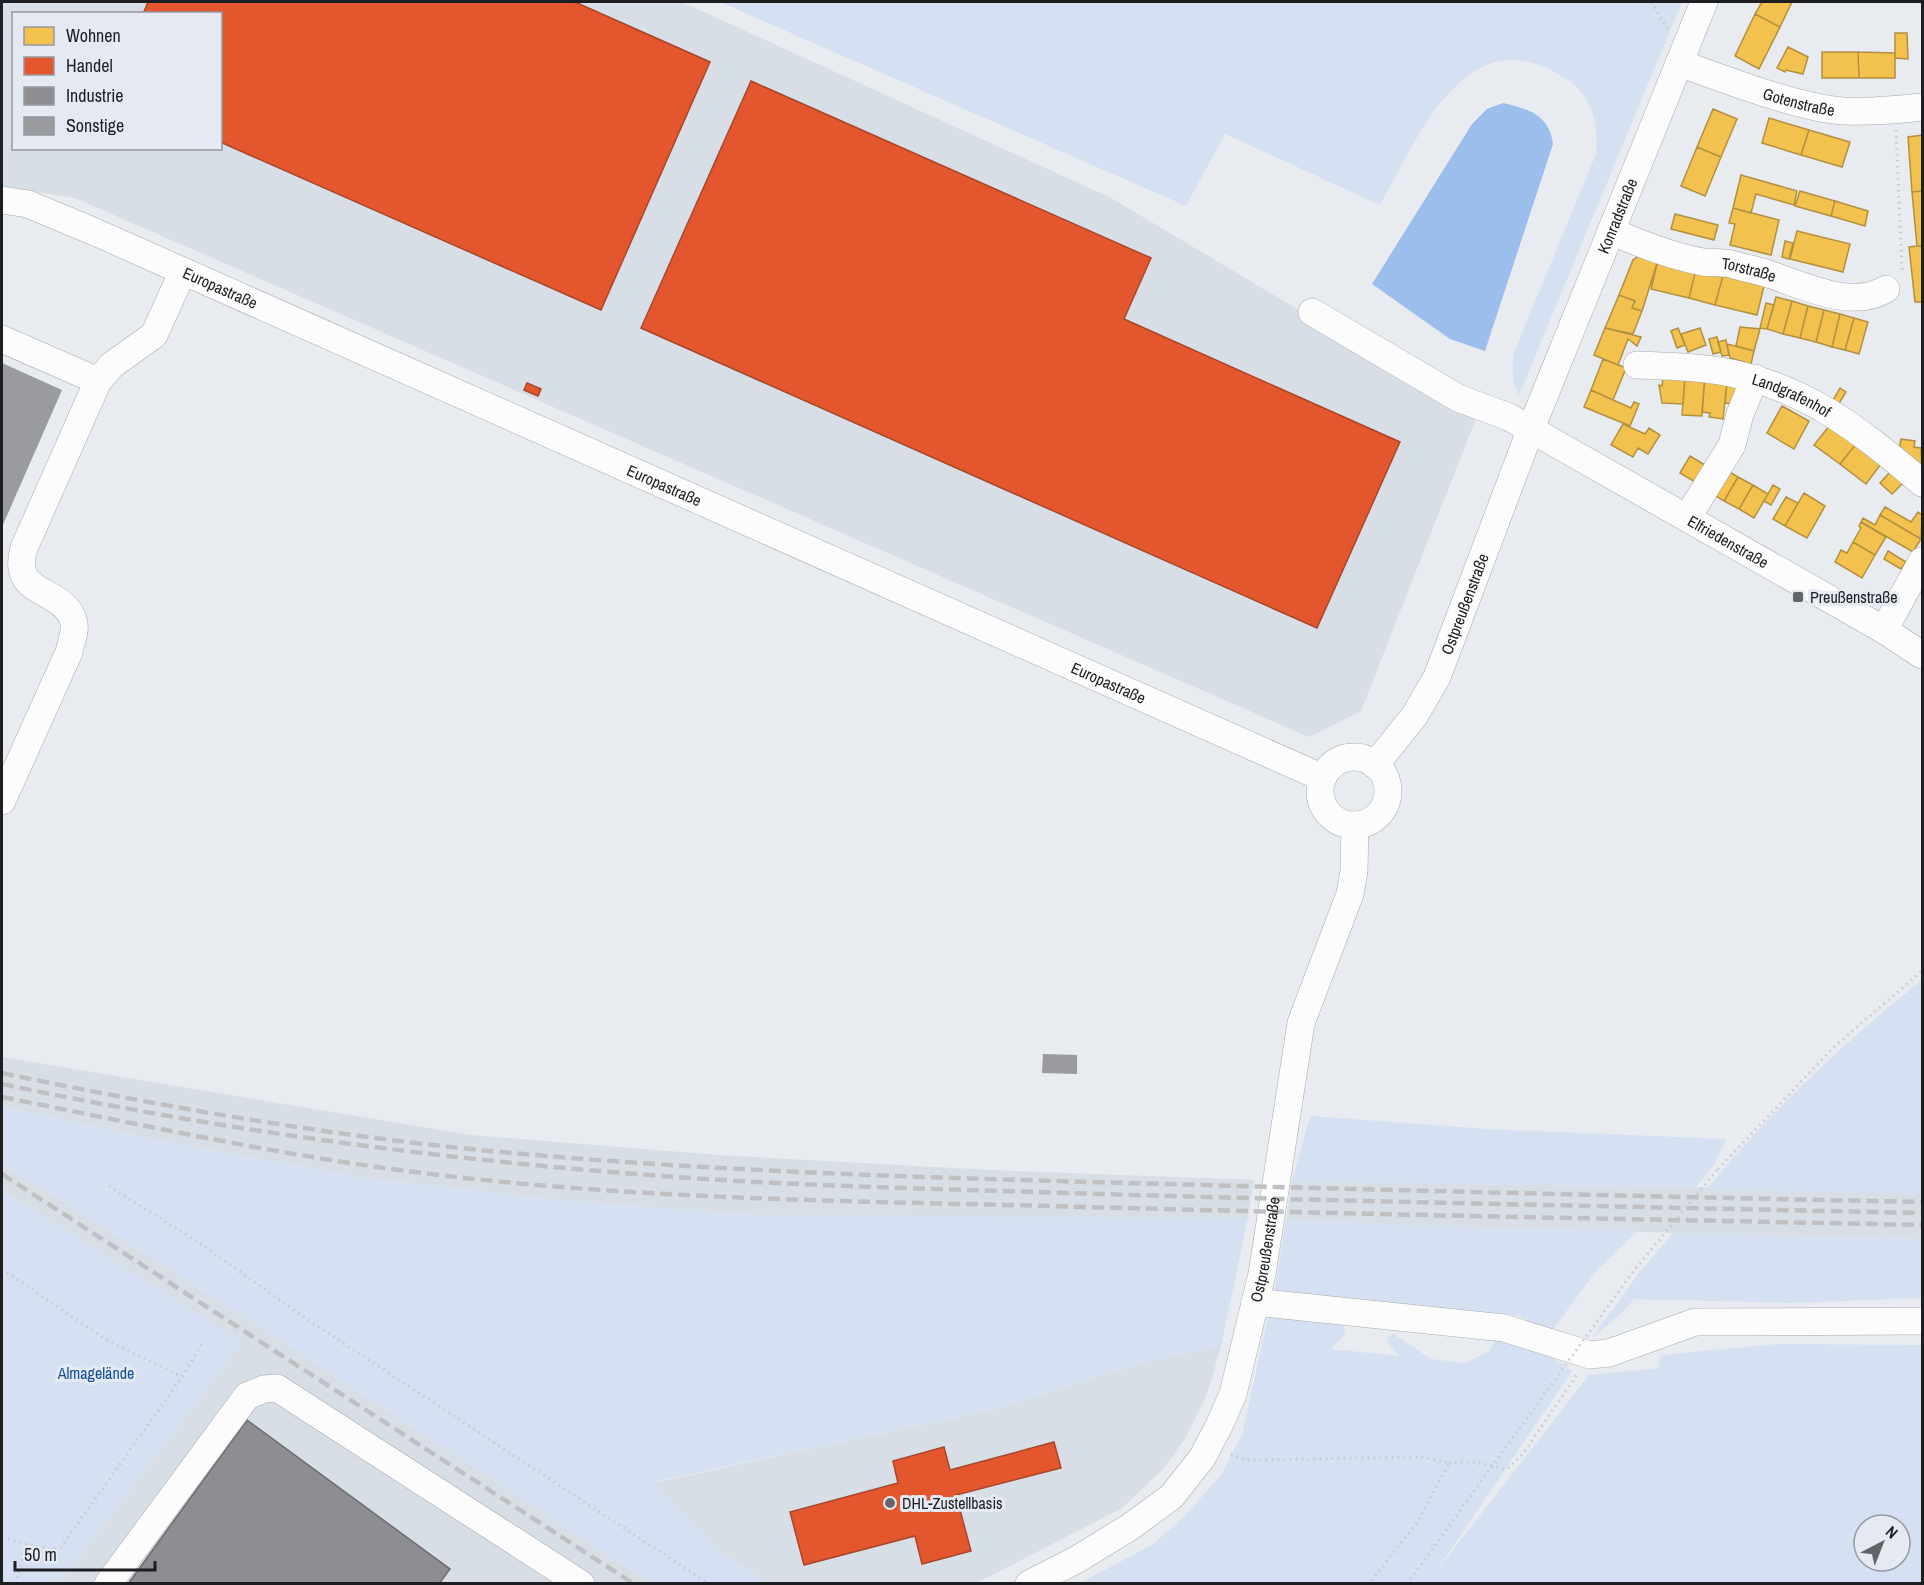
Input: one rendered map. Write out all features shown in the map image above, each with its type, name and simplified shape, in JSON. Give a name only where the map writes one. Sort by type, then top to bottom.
[{"type":"street","name":"Konradstraße","points":[[1530,431],[1704,2]]},
{"type":"street","name":"Gotenstraße","points":[[1679,63],[1795,101],[1842,111],[1923,107]]},
{"type":"street","name":"Europastraße","points":[[2,201],[28,204],[68,220],[1323,778]]},
{"type":"street","name":"Torstraße","points":[[1611,231],[1642,245],[1704,262],[1722,262],[1772,275],[1798,286],[1864,297],[1875,295],[1886,289]]},
{"type":"street","points":[[2,801],[69,652],[74,633],[74,620],[66,608],[57,599],[35,590],[21,570],[21,560],[98,381],[112,365],[154,335],[183,271]]},
{"type":"street","name":"Elfriedenstraße","points":[[1312,312],[1458,398],[1509,417],[1530,431],[1884,630],[1923,655]]},
{"type":"street","points":[[2,339],[98,381]]},
{"type":"street","name":"Landgrafenhof","points":[[1637,365],[1704,368],[1755,378],[1830,411],[1868,437],[1923,483]]},
{"type":"street","points":[[1687,518],[1732,444],[1740,414],[1755,378]]},
{"type":"street","name":"Ostpreußenstraße","points":[[1375,765],[1415,715],[1437,677],[1530,431]]},
{"type":"street","points":[[1884,630],[1923,561]]},
{"type":"street","points":[[1361,758],[1375,765],[1384,775],[1388,786],[1385,806],[1370,822],[1355,825],[1339,822],[1324,808],[1321,798],[1323,778],[1334,764],[1342,759],[1361,758]]},
{"type":"street","name":"Ostpreußenstraße","points":[[1029,1584],[1130,1527],[1172,1496],[1210,1444],[1233,1395],[1255,1302],[1301,1023],[1350,894],[1354,871],[1355,825]]},
{"type":"street","points":[[1255,1302],[1504,1328],[1590,1355],[1609,1353],[1695,1322],[1923,1321]]},
{"type":"street","points":[[108,1584],[247,1396],[264,1389],[277,1388],[581,1584]]},
{"type":"path","points":[[1886,289],[1902,269],[1895,110]]},
{"type":"path","points":[[1407,1584],[1635,1269],[1718,1169],[1835,1046],[1923,971]]},
{"type":"path","points":[[109,1186],[201,1244],[318,1326],[709,1584]]},
{"type":"path","points":[[2,1269],[105,1339],[182,1377]]},
{"type":"path","points":[[2,1538],[52,1550],[61,1546],[182,1377],[203,1342]]},
{"type":"path","points":[[1210,1444],[1245,1460],[1422,1457],[1449,1463],[1473,1462],[1507,1469],[1523,1454],[1590,1355]]},
{"type":"path","points":[[1369,1584],[1418,1521],[1449,1463]]},
{"type":"path","points":[[16,1584],[25,1545]]},
{"type":"shaded area","points":[[2,2],[682,2],[1111,198],[1477,416],[1361,711],[1309,737],[75,198],[2,186]]},
{"type":"shaded area","points":[[2,1057],[471,1135],[718,1155],[991,1170],[1254,1180],[1248,1218],[756,1215],[566,1201],[363,1178],[147,1138],[2,1106]]},
{"type":"shaded area","points":[[2,1163],[256,1324],[650,1583],[59,1583],[241,1342],[2,1190]]},
{"type":"shaded area","points":[[1292,1182],[1696,1187],[1922,1194],[1922,1239],[1488,1228],[1286,1220]]},
{"type":"shaded area","points":[[1221,1346],[1207,1394],[1186,1437],[1164,1468],[1122,1508],[977,1583],[767,1583],[722,1553],[653,1483],[999,1408],[1140,1363]]},
{"type":"green space","points":[[720,2],[1682,2],[1519,395],[1513,382],[1513,355],[1596,154],[1596,131],[1592,111],[1582,93],[1565,78],[1530,62],[1500,61],[1473,72],[1450,92],[1430,118],[1411,147],[1380,205],[1225,134],[1186,206]]},
{"type":"green space","points":[[1922,980],[1922,1194],[1707,1189],[1756,1132],[1809,1078]]},
{"type":"green space","points":[[2,1106],[147,1138],[363,1178],[566,1201],[756,1215],[1248,1218],[1221,1346],[1140,1363],[999,1408],[653,1482],[722,1553],[767,1583],[650,1583],[256,1324],[2,1163]]},
{"type":"green space","points":[[1310,1116],[1487,1129],[1726,1139],[1714,1165],[1696,1187],[1292,1182]]},
{"type":"green space","name":"Almagelände","points":[[2,1190],[242,1342],[59,1583],[2,1583]]},
{"type":"green space","points":[[1286,1220],[1488,1228],[1639,1230],[1597,1270],[1551,1332],[1520,1316],[1452,1316],[1274,1294]]},
{"type":"green space","points":[[1673,1233],[1922,1239],[1922,1298],[1791,1303],[1634,1299],[1624,1311],[1592,1338],[1639,1273]]},
{"type":"green space","points":[[1269,1313],[1316,1322],[1342,1317],[1345,1334],[1331,1349],[1399,1356],[1387,1341],[1392,1333],[1431,1359],[1465,1363],[1489,1351],[1500,1334],[1545,1352],[1572,1371],[1435,1573],[1589,1375],[1658,1368],[1661,1355],[1778,1344],[1922,1345],[1922,1583],[1078,1584],[1152,1545],[1183,1518],[1221,1475],[1242,1435]]},
{"type":"water","points":[[1503,103],[1536,115],[1547,126],[1553,144],[1485,351],[1450,339],[1372,284],[1472,124],[1487,109]]},
{"type":"building: Wohnen","points":[[1762,2],[1792,2],[1780,27],[1755,14]]},
{"type":"building: Wohnen","points":[[1755,14],[1780,27],[1759,69],[1735,56]]},
{"type":"building: Wohnen","points":[[1895,33],[1907,33],[1908,59],[1895,58]]},
{"type":"building: Wohnen","points":[[1788,47],[1808,57],[1803,74],[1786,70],[1785,72],[1777,68]]},
{"type":"building: Wohnen","points":[[1822,52],[1858,52],[1859,78],[1822,78]]},
{"type":"building: Wohnen","points":[[1858,52],[1895,53],[1895,78],[1859,78]]},
{"type":"building: Wohnen","points":[[1713,109],[1737,119],[1721,157],[1697,147]]},
{"type":"building: Wohnen","points":[[1769,118],[1809,130],[1801,155],[1762,143]]},
{"type":"building: Wohnen","points":[[1809,130],[1850,142],[1842,167],[1801,155]]},
{"type":"building: Wohnen","points":[[1922,135],[1922,191],[1912,192],[1908,137]]},
{"type":"building: Wohnen","points":[[1697,147],[1721,157],[1705,196],[1681,186]]},
{"type":"building: Wohnen","points":[[1741,175],[1797,191],[1794,205],[1756,194],[1751,213],[1733,208]]},
{"type":"building: Wohnen","points":[[1800,191],[1835,201],[1831,216],[1795,206]]},
{"type":"building: Wohnen","points":[[1922,191],[1922,246],[1917,246],[1912,192]]},
{"type":"building: Wohnen","points":[[1835,201],[1868,211],[1865,226],[1831,216]]},
{"type":"building: Wohnen","points":[[1733,208],[1779,220],[1771,255],[1730,245],[1735,224],[1729,223]]},
{"type":"building: Wohnen","points":[[1675,214],[1718,225],[1714,240],[1671,229]]},
{"type":"building: Wohnen","points":[[1797,231],[1850,244],[1843,272],[1790,259]]},
{"type":"building: Wohnen","points":[[1785,241],[1793,243],[1789,259],[1782,257]]},
{"type":"building: Wohnen","points":[[1922,246],[1922,302],[1915,302],[1909,247]]},
{"type":"building: Wohnen","points":[[1640,255],[1658,260],[1642,311],[1632,308],[1635,301],[1619,295],[1633,260]]},
{"type":"building: Wohnen","points":[[1658,260],[1696,269],[1689,298],[1651,289]]},
{"type":"building: Wohnen","points":[[1696,269],[1723,276],[1715,305],[1689,298]]},
{"type":"building: Wohnen","points":[[1723,276],[1764,286],[1757,315],[1715,305]]},
{"type":"building: Wohnen","points":[[1619,295],[1635,301],[1632,308],[1642,311],[1633,334],[1605,328]]},
{"type":"building: Wohnen","points":[[1776,297],[1792,301],[1783,334],[1767,329]]},
{"type":"building: Wohnen","points":[[1792,301],[1808,306],[1800,338],[1783,334]]},
{"type":"building: Wohnen","points":[[1766,303],[1774,305],[1767,329],[1760,328]]},
{"type":"building: Wohnen","points":[[1808,306],[1824,310],[1816,342],[1800,338]]},
{"type":"building: Wohnen","points":[[1824,310],[1840,314],[1832,347],[1816,342]]},
{"type":"building: Wohnen","points":[[1840,314],[1854,318],[1845,350],[1832,347]]},
{"type":"building: Wohnen","points":[[1854,318],[1868,322],[1859,354],[1845,350]]},
{"type":"building: Wohnen","points":[[1740,327],[1760,329],[1754,351],[1736,346]]},
{"type":"building: Wohnen","points":[[1605,328],[1641,337],[1637,346],[1628,339],[1618,365],[1594,355]]},
{"type":"building: Wohnen","points":[[1678,328],[1685,345],[1677,348],[1671,331]]},
{"type":"building: Wohnen","points":[[1700,328],[1706,345],[1688,352],[1681,334]]},
{"type":"building: Wohnen","points":[[1717,337],[1721,352],[1713,354],[1709,339]]},
{"type":"building: Wohnen","points":[[1726,340],[1729,355],[1722,356],[1718,342]]},
{"type":"building: Wohnen","points":[[1727,344],[1754,351],[1751,364],[1730,358]]},
{"type":"building: Wohnen","points":[[1603,359],[1626,368],[1613,400],[1591,390]]},
{"type":"building: Wohnen","points":[[1705,375],[1702,416],[1682,415],[1685,378]]},
{"type":"building: Wohnen","points":[[1705,375],[1727,383],[1723,419],[1709,417],[1710,413],[1702,412]]},
{"type":"building: Wohnen","points":[[1663,377],[1685,378],[1683,404],[1662,403],[1659,385],[1662,386]]},
{"type":"building: Wohnen","points":[[1727,383],[1739,386],[1735,404],[1725,403]]},
{"type":"building: Wohnen","points":[[1840,388],[1846,392],[1838,405],[1832,402]]},
{"type":"building: Wohnen","points":[[1591,390],[1631,408],[1634,402],[1639,404],[1630,426],[1584,407]]},
{"type":"building: Wohnen","points":[[1782,406],[1809,421],[1794,449],[1767,433]]},
{"type":"building: Wohnen","points":[[1623,424],[1645,434],[1649,428],[1660,435],[1648,454],[1638,448],[1633,457],[1611,445]]},
{"type":"building: Wohnen","points":[[1830,425],[1856,444],[1840,464],[1814,445]]},
{"type":"building: Wohnen","points":[[1901,439],[1915,441],[1914,447],[1921,448],[1922,471],[1898,455]]},
{"type":"building: Wohnen","points":[[1856,444],[1881,464],[1866,484],[1840,464]]},
{"type":"building: Wohnen","points":[[1690,456],[1710,468],[1700,485],[1680,473]]},
{"type":"building: Wohnen","points":[[1723,468],[1738,477],[1724,501],[1709,492]]},
{"type":"building: Wohnen","points":[[1891,471],[1904,482],[1892,494],[1880,483]]},
{"type":"building: Wohnen","points":[[1738,477],[1753,485],[1739,509],[1724,501]]},
{"type":"building: Wohnen","points":[[1753,485],[1768,494],[1754,518],[1739,509]]},
{"type":"building: Wohnen","points":[[1773,485],[1780,489],[1771,505],[1764,501]]},
{"type":"building: Wohnen","points":[[1804,493],[1825,506],[1807,538],[1785,526]]},
{"type":"building: Wohnen","points":[[1786,497],[1798,503],[1785,526],[1773,519]]},
{"type":"building: Wohnen","points":[[1885,507],[1911,522],[1918,512],[1922,515],[1921,539],[1880,515]]},
{"type":"building: Wohnen","points":[[1880,515],[1921,539],[1913,552],[1861,522],[1863,518],[1875,525]]},
{"type":"building: Wohnen","points":[[1861,522],[1886,537],[1875,555],[1853,542],[1861,528],[1859,526]]},
{"type":"building: Wohnen","points":[[1853,542],[1875,555],[1862,578],[1835,562],[1841,550],[1847,553]]},
{"type":"building: Wohnen","points":[[1888,551],[1906,562],[1901,569],[1884,559]]},
{"type":"building: Handel","points":[[148,2],[575,2],[710,62],[601,310],[222,143],[222,12],[144,12]]},
{"type":"building: Handel","points":[[751,81],[1151,258],[1124,319],[1400,442],[1317,628],[641,328]]},
{"type":"building: Handel","points":[[527,383],[541,389],[538,396],[524,390]]},
{"type":"building: Handel","name":"DHL-Zustellbasis","points":[[1054,1442],[1061,1468],[956,1495],[971,1551],[922,1564],[915,1536],[804,1565],[790,1512],[898,1483],[893,1461],[944,1447],[950,1470]]},
{"type":"building: Industrie","points":[[247,1420],[450,1569],[439,1584],[128,1584]]},
{"type":"building: Sonstige","points":[[2,363],[62,390],[2,527]]},
{"type":"building: Sonstige","points":[[1043,1054],[1077,1055],[1077,1074],[1042,1073]]},
{"type":"railway","points":[[2,1073],[180,1108],[359,1136],[480,1150],[651,1164],[995,1179],[1922,1202]]},
{"type":"railway","points":[[2,1084],[166,1116],[331,1141],[497,1161],[717,1180],[1202,1197],[1922,1213]]},
{"type":"railway","points":[[2,1097],[215,1140],[323,1159],[431,1174],[585,1189],[740,1198],[1922,1225]]},
{"type":"railway","points":[[2,1174],[634,1584]]},
{"type":"place","name":"Preußenstraße","points":[[1798,597]]},
{"type":"place","name":"DHL-Zustellbasis","points":[[890,1503]]}]
